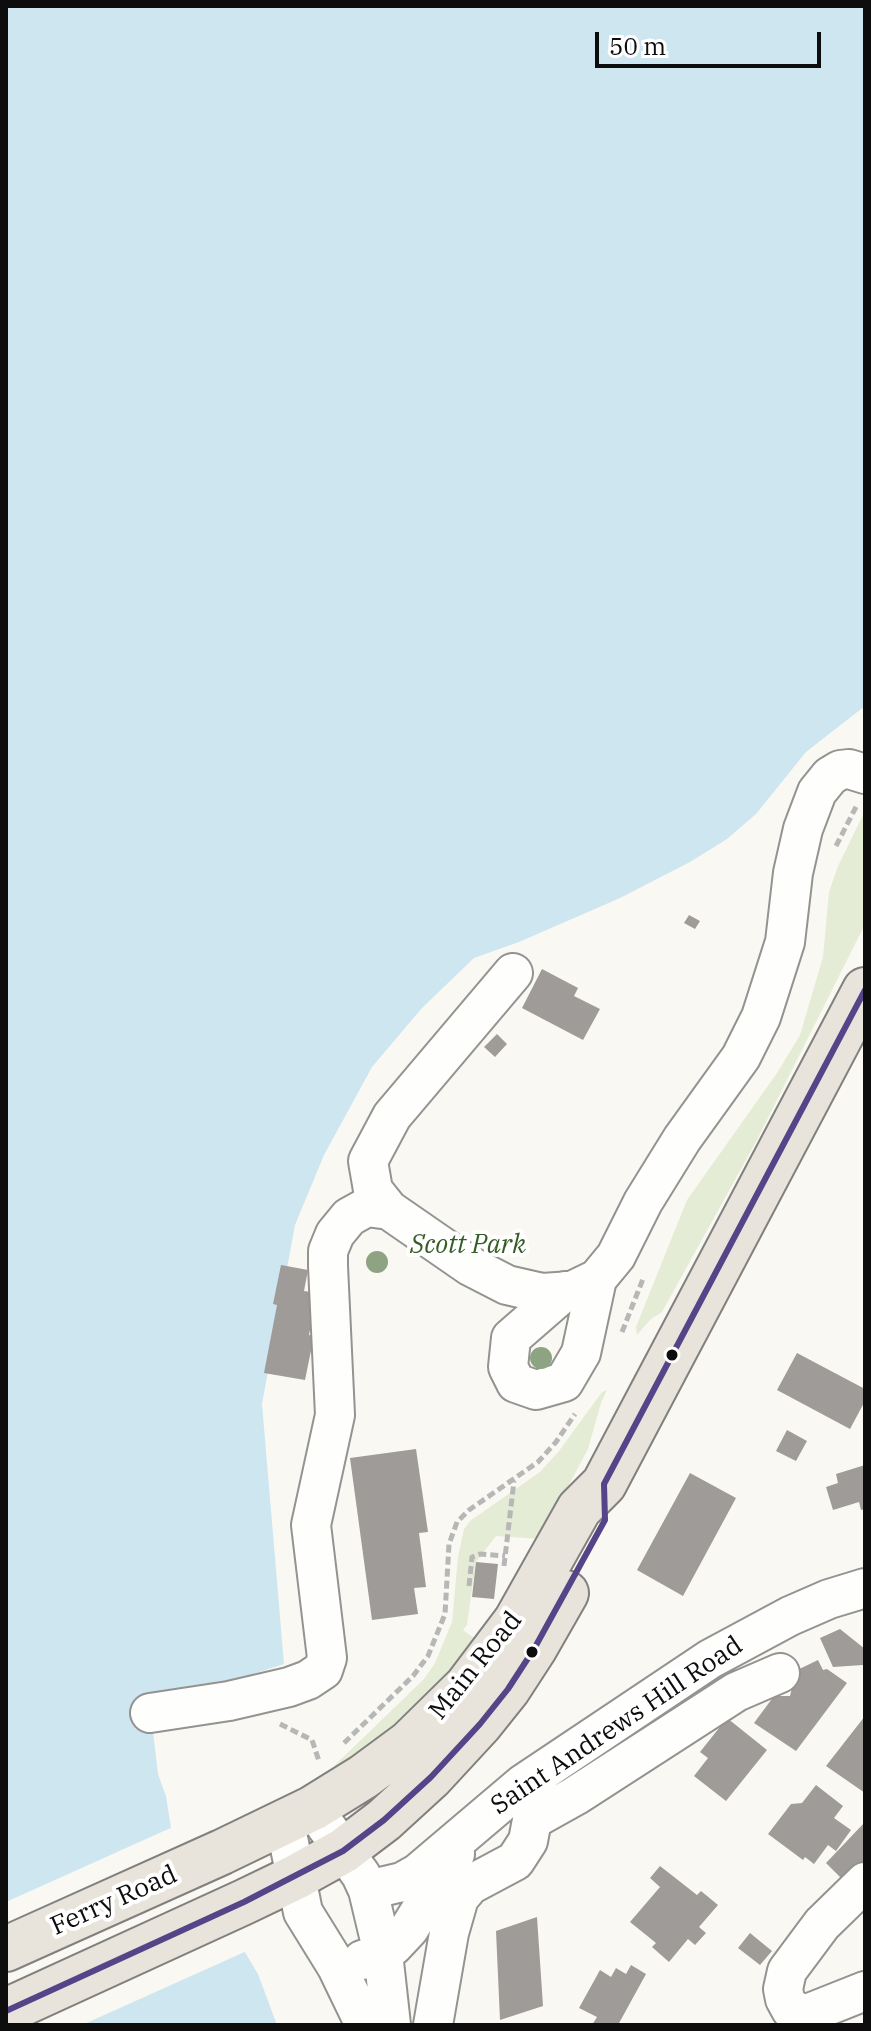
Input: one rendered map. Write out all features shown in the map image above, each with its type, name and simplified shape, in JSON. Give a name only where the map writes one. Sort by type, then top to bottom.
[{"type":"main road","name":"Main Road","points":[[222,1852],[299,1816],[363,1777],[409,1743],[467,1686],[516,1621],[579,1509],[604,1484],[861,1008]]},
{"type":"main road","name":"Main Road","points":[[244,1902],[343,1851],[384,1820],[431,1777],[480,1724],[534,1649],[605,1520],[604,1484]]},
{"type":"main road","name":"Ferry Road","points":[[6,1949],[222,1852]]},
{"type":"main road","name":"Ferry Road","points":[[6,2011],[244,1902]]},
{"type":"street","points":[[513,973],[392,1116],[368,1161],[373,1190],[389,1210],[470,1266],[507,1285],[542,1293],[581,1285],[616,1256],[643,1202],[682,1139],[741,1057],[774,983],[785,942],[793,873],[803,829],[817,792],[830,776],[840,770],[849,769],[865,774]]},
{"type":"street","points":[[150,1713],[229,1701],[289,1687],[323,1670],[327,1658],[311,1525],[335,1415],[328,1251],[335,1234],[349,1217],[367,1207],[389,1210]]},
{"type":"street","name":"Saint Andrews Hill Road","points":[[368,1890],[402,1882],[523,1784],[710,1659],[829,1599],[865,1588]]},
{"type":"street","points":[[474,1826],[532,1820],[566,1802],[736,1692],[780,1673]]},
{"type":"street","points":[[299,1816],[343,1851],[368,1890],[383,1953],[391,2025]]},
{"type":"street","points":[[299,1816],[296,1877],[303,1912],[337,1967],[365,2025]]},
{"type":"street","points":[[433,2025],[449,1933],[459,1898],[470,1885],[515,1861],[528,1841],[532,1820]]},
{"type":"street","name":"Saint Andrews Hill Road","points":[[337,1967],[383,1953],[393,1946],[409,1929],[474,1826]]},
{"type":"street","points":[[865,1882],[822,1924],[787,1971],[783,1989],[791,2010],[807,2014],[865,1991]]},
{"type":"path","points":[[504,1568],[514,1480]]},
{"type":"path","points":[[469,1586],[472,1557],[480,1554],[505,1556]]},
{"type":"green space","points":[[865,811],[865,924],[757,1140],[662,1312],[637,1335],[636,1327],[687,1200],[777,1073],[800,1035],[823,957],[829,892]]},
{"type":"green space","points":[[607,1390],[588,1449],[540,1539],[496,1536],[476,1562],[467,1625],[463,1630],[477,1640],[427,1697],[388,1732],[334,1770],[335,1765],[424,1679],[435,1663],[452,1622],[464,1529],[470,1521],[540,1472],[602,1392]]},
{"type":"water","points":[[6,6],[865,6],[865,706],[806,752],[756,814],[727,839],[620,898],[474,958],[422,1008],[372,1067],[324,1155],[295,1225],[262,1404],[284,1664],[150,1707],[158,1774],[166,1796],[171,1828],[258,1974],[277,2025],[42,2025],[6,1938]]},
{"type":"pier","points":[[175,1826],[249,1950],[82,2025],[38,2025],[6,1949],[6,1902]]},
{"type":"building","points":[[689,915],[700,921],[695,929],[684,923]]},
{"type":"building","points":[[542,969],[578,988],[574,996],[600,1009],[583,1040],[522,1008]]},
{"type":"building","points":[[497,1034],[507,1044],[495,1057],[484,1047]]},
{"type":"building","points":[[281,1265],[308,1270],[304,1291],[317,1293],[309,1335],[314,1336],[305,1380],[264,1373]]},
{"type":"building","points":[[797,1353],[865,1389],[865,1401],[850,1429],[777,1390]]},
{"type":"building","points":[[787,1430],[807,1441],[796,1461],[776,1451]]},
{"type":"building","points":[[416,1449],[428,1532],[419,1533],[426,1587],[414,1588],[418,1614],[372,1620],[350,1458]]},
{"type":"building","points":[[865,1465],[865,1509],[861,1510],[859,1502],[833,1510],[826,1487],[838,1483],[836,1474]]},
{"type":"building","points":[[690,1473],[736,1498],[683,1596],[637,1570]]},
{"type":"building","points":[[476,1562],[498,1564],[494,1599],[472,1597]]},
{"type":"building","points":[[840,1629],[865,1649],[863,1665],[833,1667],[820,1638]]},
{"type":"building","points":[[818,1660],[823,1670],[827,1669],[847,1683],[796,1751],[754,1723],[774,1696],[790,1696],[792,1688],[797,1685],[791,1673]]},
{"type":"building","points":[[865,1716],[865,1793],[826,1766]]},
{"type":"building","points":[[727,1718],[767,1750],[726,1801],[694,1776],[708,1758],[700,1752]]},
{"type":"building","points":[[816,1785],[843,1806],[834,1818],[851,1830],[836,1851],[828,1845],[814,1864],[805,1857],[803,1860],[768,1834],[791,1804],[802,1803]]},
{"type":"building","points":[[865,1822],[865,1867],[848,1885],[826,1863]]},
{"type":"building","points":[[660,1866],[697,1895],[701,1891],[718,1905],[699,1927],[706,1933],[695,1945],[688,1939],[669,1962],[652,1947],[656,1943],[630,1922],[660,1887],[650,1878]]},
{"type":"building","points":[[537,1917],[543,2006],[500,2020],[496,1931]]},
{"type":"building","points":[[750,1933],[772,1951],[760,1965],[738,1948]]},
{"type":"building","points":[[631,1965],[646,1974],[618,2025],[592,2025],[597,2017],[579,2008],[600,1970],[611,1977],[616,1968],[626,1974]]},
{"type":"transit line","points":[[6,2011],[244,1902],[343,1851],[384,1820],[431,1777],[480,1724],[534,1649],[605,1520],[604,1484],[865,990]]},
{"type":"park label","name":"Scott Park","points":[[468,1245]]}]
